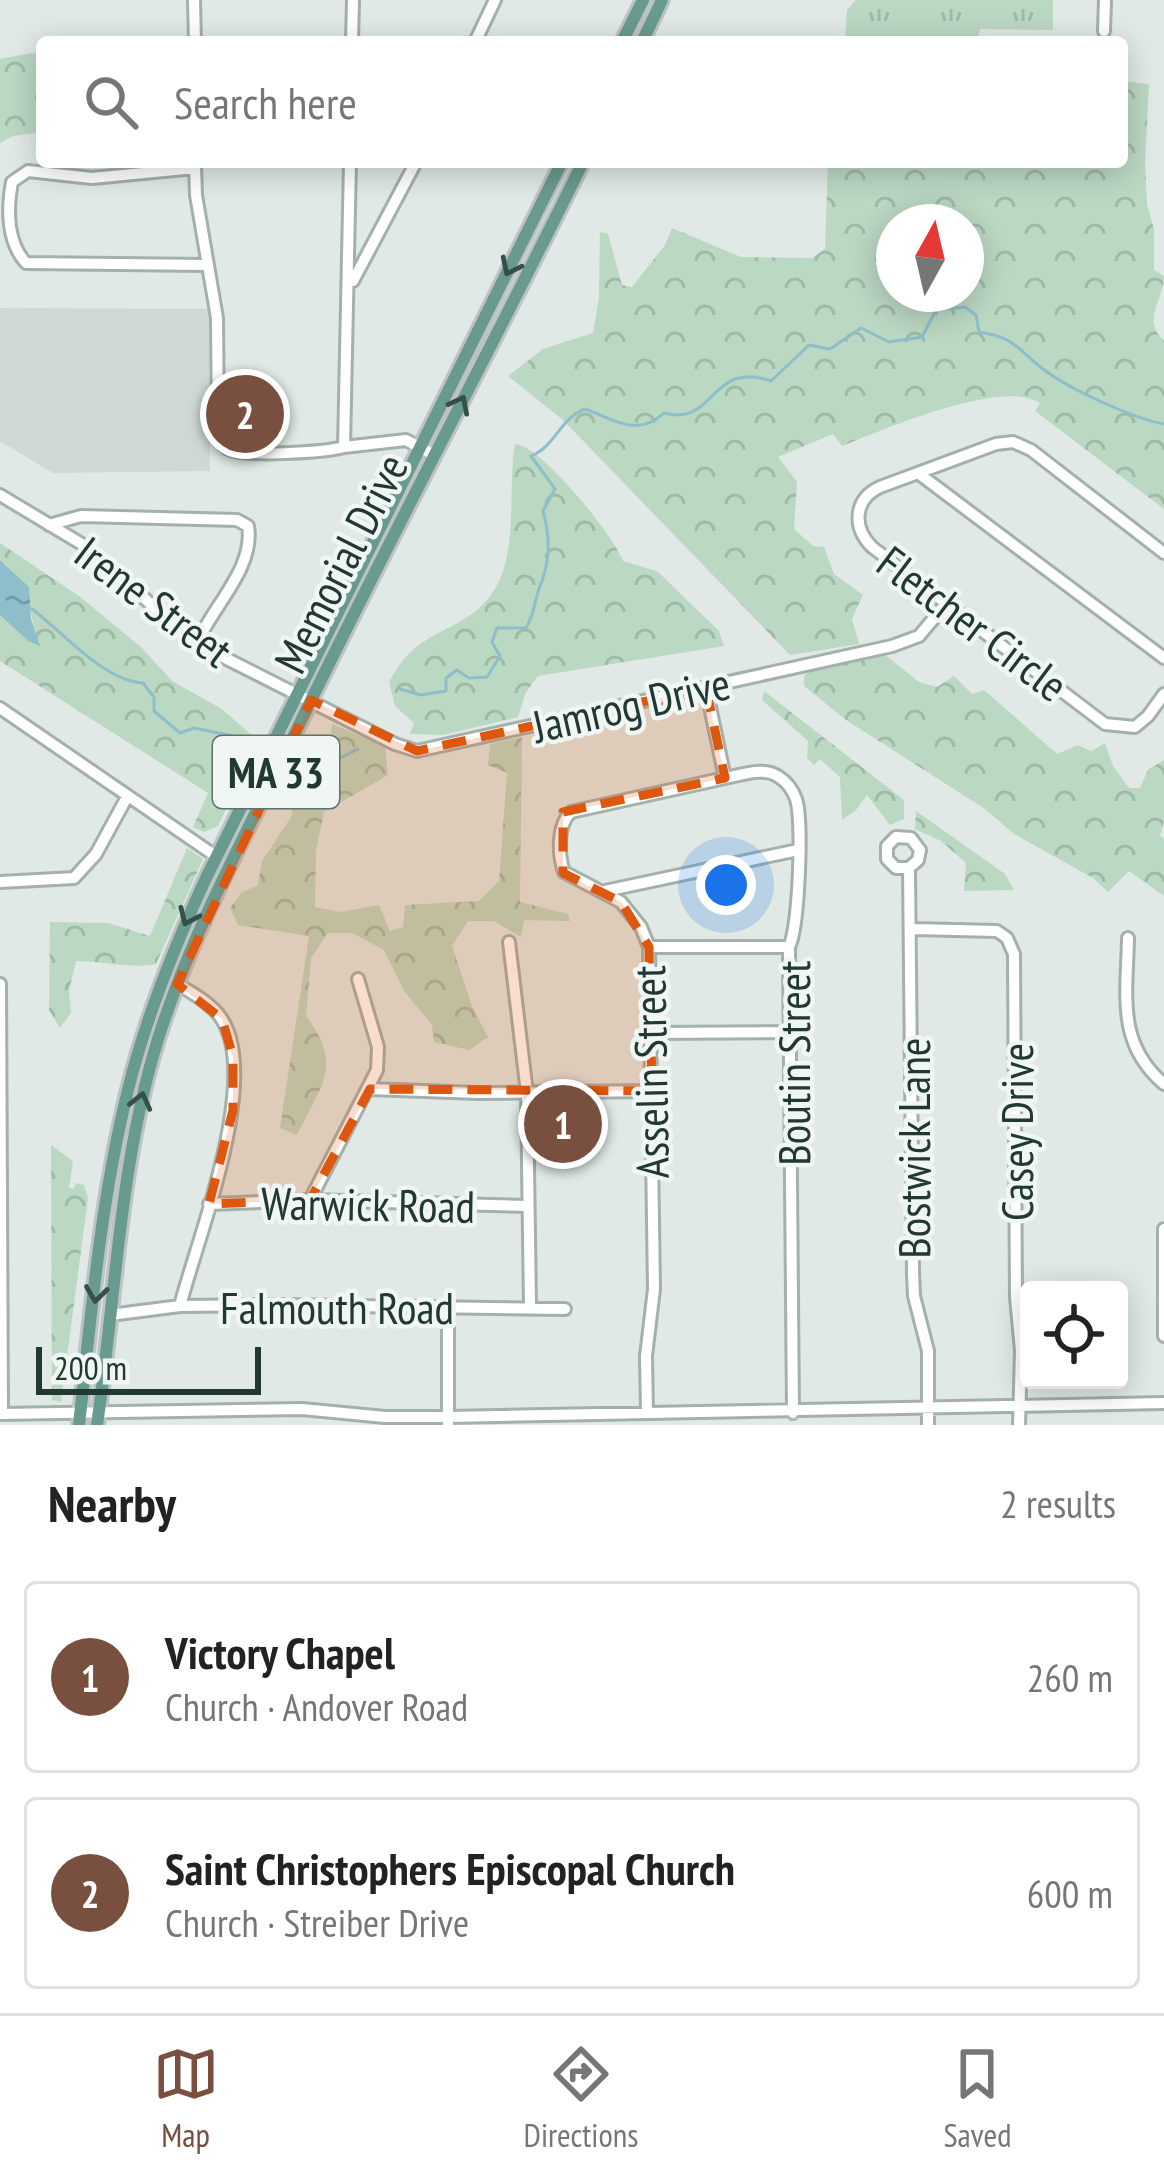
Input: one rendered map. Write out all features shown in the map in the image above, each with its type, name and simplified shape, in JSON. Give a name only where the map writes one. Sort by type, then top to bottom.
[{"type":"main road","points":[[625,36],[643,0]]},
{"type":"main road","points":[[645,36],[662,0]]},
{"type":"main road","name":"Memorial Drive","points":[[98,1419],[132,1142],[177,984],[420,448],[559,168]]},
{"type":"main road","name":"Memorial Drive","points":[[80,1419],[109,1191],[128,1089],[166,972],[217,857],[434,455],[580,168]]},
{"type":"street","points":[[194,0],[195,36]]},
{"type":"street","points":[[352,36],[353,0]]},
{"type":"street","points":[[478,36],[495,0]]},
{"type":"street","points":[[1104,31],[1105,0]]},
{"type":"street","points":[[174,168],[105,178],[28,171],[12,182],[13,242],[26,263],[207,265]]},
{"type":"street","points":[[195,168],[218,318],[221,442],[243,451],[330,451],[406,440],[434,455]]},
{"type":"street","points":[[344,447],[350,168]]},
{"type":"street","points":[[350,286],[413,168]]},
{"type":"street","name":"Fletcher Circle","points":[[1164,553],[1017,443],[996,443],[918,473],[868,493],[860,504],[860,528],[872,547],[1105,724],[1138,725],[1164,694]]},
{"type":"street","points":[[918,473],[1164,658]]},
{"type":"street","name":"Irene Street","points":[[0,495],[109,563],[198,641],[305,697]]},
{"type":"street","points":[[50,524],[81,516],[237,520],[248,526],[250,539],[238,575],[198,641]]},
{"type":"street","name":"Jamrog Drive","points":[[305,697],[417,751],[902,644],[923,632],[945,604]]},
{"type":"street","points":[[706,688],[725,778]]},
{"type":"street","points":[[0,709],[217,857]]},
{"type":"street","name":"Boutin Street","points":[[725,778],[766,771],[783,780],[798,806],[797,924],[789,947],[793,1413]]},
{"type":"street","name":"Asselin Street","points":[[647,1413],[646,1356],[654,1289],[649,947],[632,913],[605,891],[574,880],[562,868],[562,823],[568,814],[725,778]]},
{"type":"street","points":[[0,882],[74,878],[96,854],[127,797]]},
{"type":"street","points":[[605,891],[798,850]]},
{"type":"street","name":"Bostwick Lane","points":[[909,868],[913,1272],[928,1351],[928,1425]]},
{"type":"street","name":"Casey Drive","points":[[913,929],[997,931],[1007,938],[1014,954],[1019,1425]]},
{"type":"street","points":[[1128,938],[1126,1004],[1131,1041],[1142,1063],[1164,1084]]},
{"type":"street","points":[[509,942],[527,1094],[530,1306]]},
{"type":"street","points":[[649,947],[789,947]]},
{"type":"street","points":[[310,1200],[370,1089],[379,1054],[358,979]]},
{"type":"street","points":[[177,984],[222,1018],[233,1057],[233,1110],[180,1306]]},
{"type":"street","points":[[0,985],[1,1414],[98,1419],[259,1409],[352,1419],[620,1419],[647,1413],[721,1419],[1164,1403]]},
{"type":"street","points":[[652,1033],[790,1032]]},
{"type":"street","points":[[370,1089],[527,1094],[652,1091]]},
{"type":"street","name":"Warwick Road","points":[[208,1204],[310,1200],[528,1206]]},
{"type":"street","points":[[1164,1229],[1164,1336]]},
{"type":"street","name":"Falmouth Road","points":[[110,1315],[180,1306],[565,1309]]},
{"type":"street","points":[[448,1308],[448,1421]]},
{"type":"street","points":[[259,1409],[259,1425]]},
{"type":"highlighted area","points":[[706,688],[725,778],[563,812],[563,873],[621,902],[649,947],[652,1091],[370,1089],[310,1200],[209,1204],[233,1110],[233,1057],[222,1019],[177,984],[311,700],[417,751]]},
{"type":"shaded area","points":[[0,308],[209,309],[210,471],[53,473],[0,441]]},
{"type":"green space","points":[[856,0],[1053,0],[1053,30],[980,29],[978,36],[845,36],[847,10]]},
{"type":"green space","points":[[36,53],[36,133],[0,143],[0,59]]},
{"type":"green space","points":[[1128,82],[1149,84],[1147,205],[1154,229],[1154,270],[1164,276],[1154,325],[1164,341],[1164,509],[1035,411],[1040,403],[1022,397],[971,401],[842,446],[833,434],[778,457],[797,482],[794,529],[813,546],[824,547],[834,574],[863,595],[852,619],[859,644],[790,655],[563,420],[508,376],[543,349],[593,333],[600,232],[608,234],[622,285],[632,287],[665,245],[672,228],[741,257],[812,258],[825,249],[828,168],[1128,168]]},
{"type":"green space","points":[[515,444],[542,459],[558,475],[592,513],[623,561],[657,571],[719,631],[724,646],[538,676],[526,692],[518,717],[443,735],[410,734],[414,723],[395,706],[389,682],[413,650],[466,618],[498,583],[510,538]]},
{"type":"green space","points":[[0,543],[79,596],[141,647],[172,681],[222,709],[255,738],[254,750],[218,826],[204,832],[193,827],[208,793],[0,661],[0,615],[39,645],[23,588],[0,560]]},
{"type":"green space","points":[[884,654],[919,682],[937,687],[954,676],[972,694],[984,690],[1057,754],[1078,745],[1091,751],[1105,743],[1113,766],[1129,788],[1140,788],[1148,770],[1164,760],[1160,836],[1164,838],[1164,896],[1129,871],[1108,892],[1093,878],[1014,834],[985,809],[846,720],[804,686],[804,676],[811,670]]},
{"type":"green space","points":[[764,691],[904,800],[904,819],[890,825],[867,795],[842,820],[840,777],[820,759],[814,765],[807,758],[808,741],[762,700]]},
{"type":"green space","points":[[332,724],[385,746],[388,775],[324,812],[316,850],[315,907],[340,912],[379,905],[390,931],[403,927],[405,905],[479,901],[499,881],[507,773],[488,765],[490,744],[522,737],[520,902],[568,914],[570,921],[524,920],[521,937],[494,921],[468,921],[452,946],[488,1037],[469,1050],[434,1042],[432,1025],[405,992],[384,950],[352,933],[328,933],[311,958],[306,1016],[324,1049],[325,1076],[297,1135],[280,1128],[309,936],[238,925],[230,908],[242,892],[258,885],[262,861],[293,814],[286,795],[303,754],[329,749]]},
{"type":"green space","points":[[916,811],[1005,874],[1014,890],[964,891],[966,863],[941,841],[915,829]]},
{"type":"green space","points":[[187,848],[203,859],[156,964],[76,961],[69,991],[71,1013],[60,1028],[49,1010],[50,922],[108,923],[150,936]]},
{"type":"green space","points":[[51,1145],[73,1161],[69,1188],[84,1185],[88,1198],[61,1402],[52,1400]]},
{"type":"water","points":[[0,560],[29,587],[31,619],[40,646],[0,615]]},
{"type":"waterway","points":[[400,689],[421,695],[446,691],[446,678],[457,670],[469,678],[487,677],[500,656],[492,642],[497,628],[526,628],[547,560],[543,511],[555,489],[531,456],[585,409],[635,426],[664,413],[681,415],[694,411],[736,379],[771,381],[809,345],[830,349],[861,328],[889,342],[922,337],[936,310],[965,307],[976,315],[979,332],[1008,341],[1068,385],[1164,424]]},
{"type":"waterway","points":[[32,609],[99,665],[143,683],[154,697],[154,711],[180,733],[194,728],[238,737]]},
{"type":"waterway","points":[[297,761],[332,762],[358,749]]},
{"type":"place","name":"Saint Christophers Episcopal Church","points":[[245,414]]},
{"type":"place","name":"Victory Chapel","points":[[563,1124]]}]
